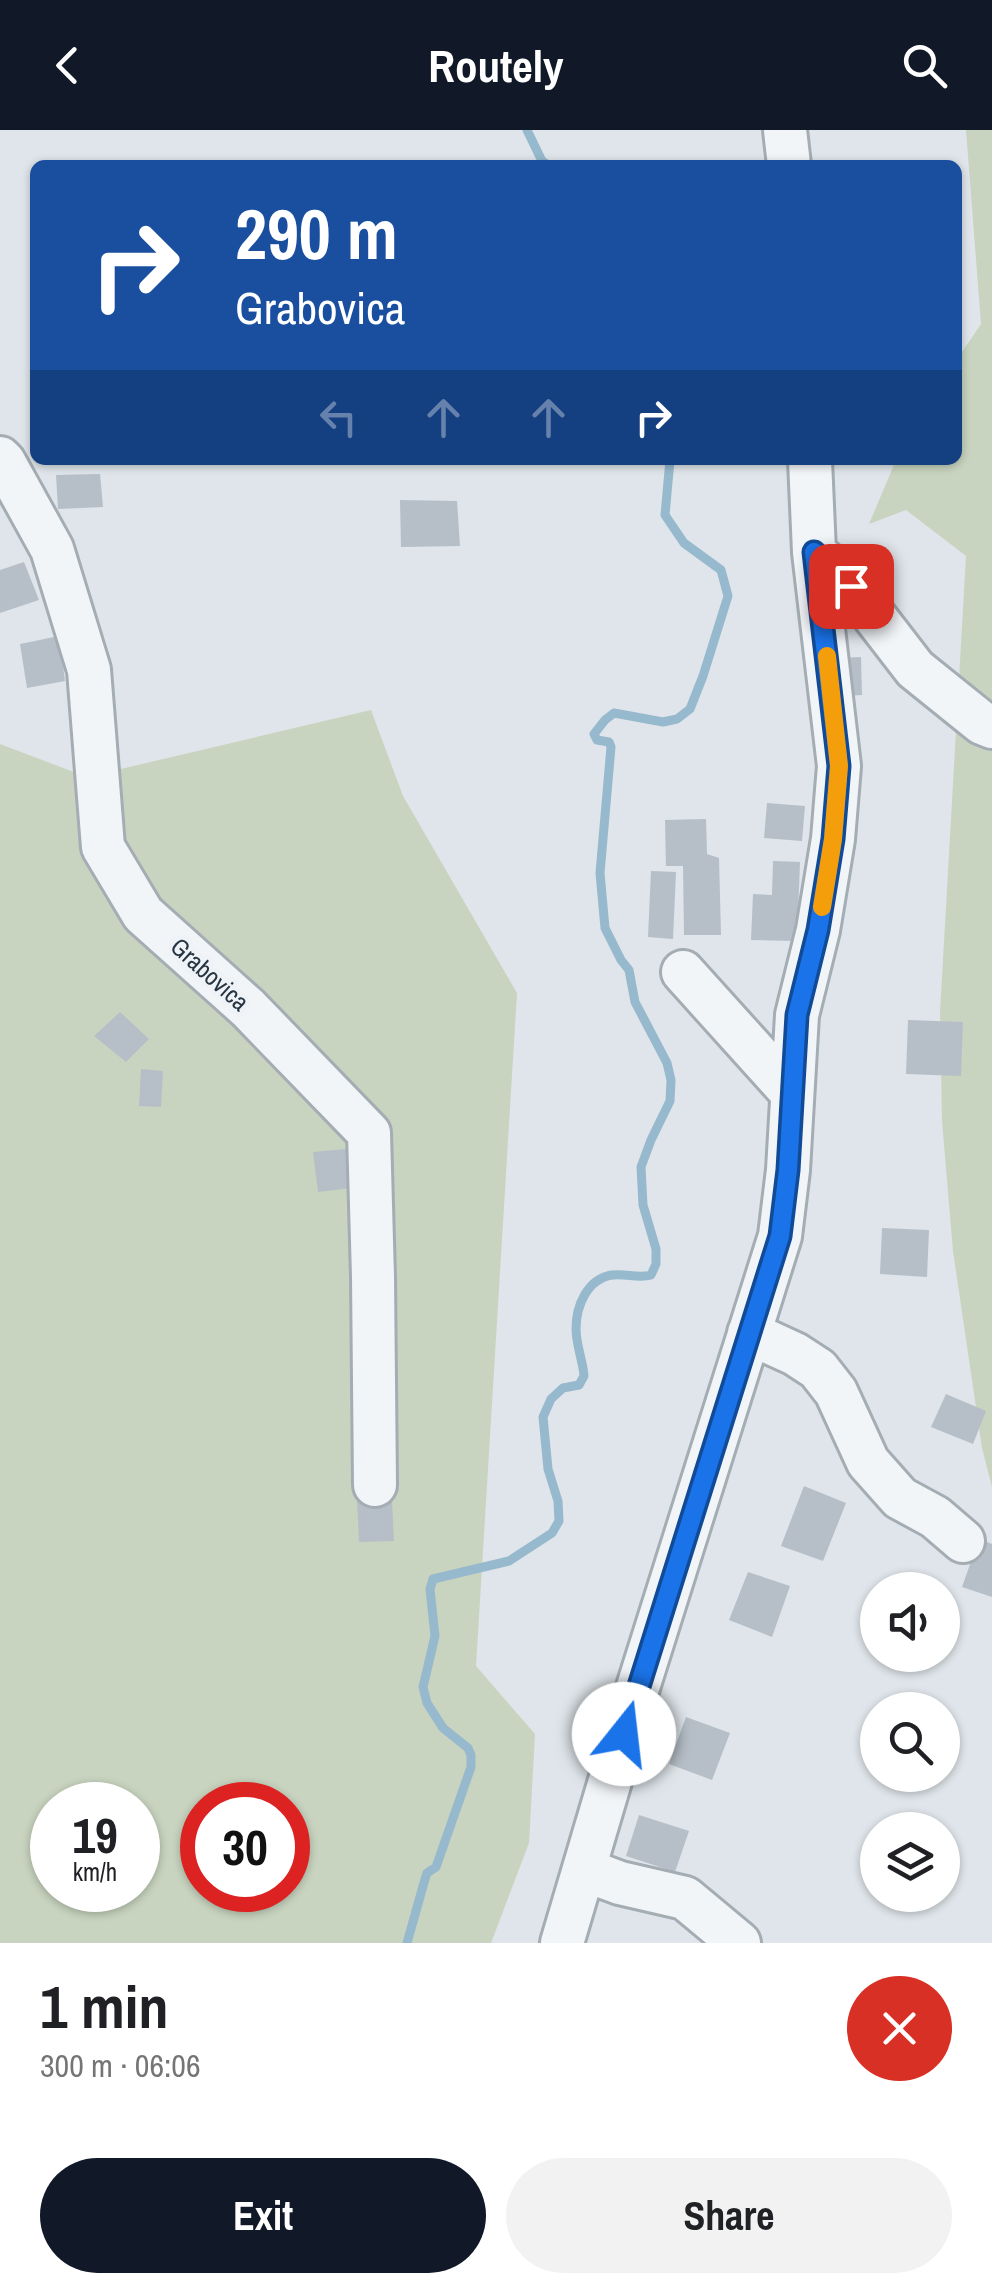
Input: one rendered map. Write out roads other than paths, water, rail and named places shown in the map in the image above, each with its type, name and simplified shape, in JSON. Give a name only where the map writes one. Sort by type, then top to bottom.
[{"type":"street","points":[[786,130],[789,160]]},
{"type":"street","name":"Grabovica","points":[[0,458],[52,549],[89,670],[103,847],[144,914],[248,1008],[368,1132],[375,1485]]},
{"type":"street","points":[[562,1943],[780,1236],[797,1015],[818,930],[833,839],[839,766],[814,552],[810,465]]},
{"type":"street","points":[[814,552],[851,586],[915,669],[992,727]]},
{"type":"street","points":[[683,972],[792,1093]]},
{"type":"street","points":[[749,1333],[818,1369],[836,1392],[868,1462],[900,1498],[935,1517],[963,1541]]},
{"type":"street","points":[[584,1870],[685,1898],[739,1943]]},
{"type":"waterway","points":[[527,130],[542,160]]},
{"type":"waterway","points":[[407,1943],[427,1873],[436,1867],[471,1767],[468,1748],[443,1728],[427,1703],[423,1687],[435,1636],[430,1589],[433,1579],[509,1561],[552,1533],[559,1521],[558,1501],[548,1469],[543,1417],[551,1399],[563,1388],[579,1385],[584,1376],[576,1329],[581,1303],[590,1288],[603,1278],[651,1275],[656,1264],[656,1249],[643,1205],[641,1167],[670,1101],[671,1080],[667,1063],[635,1002],[629,970],[605,928],[600,873],[611,747],[594,734],[614,713],[663,722],[677,719],[690,709],[728,596],[721,570],[684,543],[665,515],[670,465]]}]
